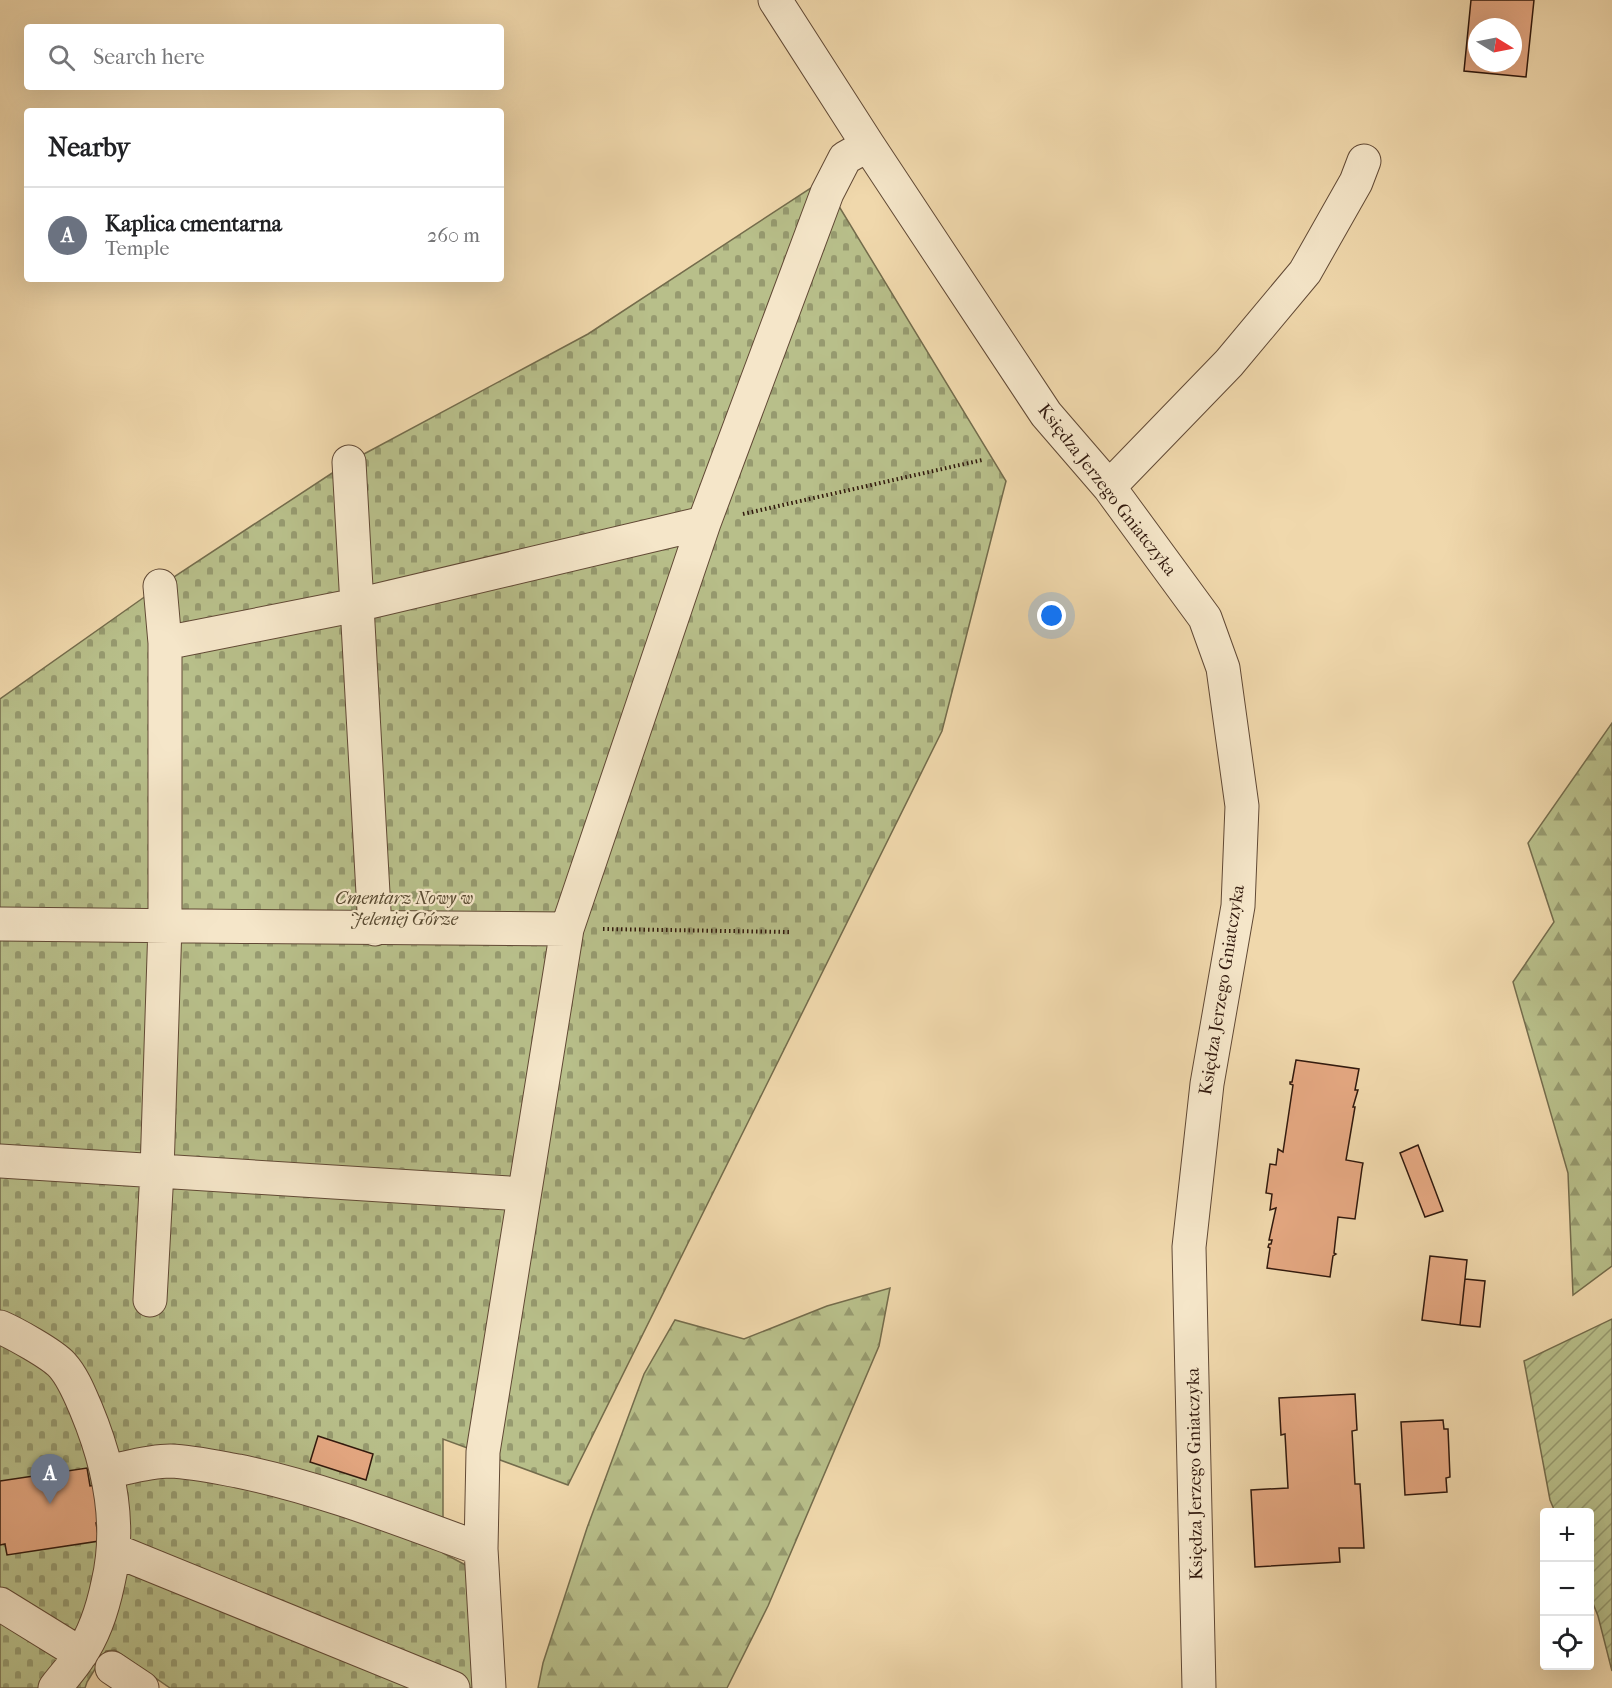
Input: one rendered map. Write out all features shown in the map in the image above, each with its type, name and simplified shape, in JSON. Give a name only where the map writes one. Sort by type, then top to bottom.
[{"type":"street","name":"Księdza Jerzego Gniatczyka","points":[[775,0],[1046,414],[1109,487],[1205,618],[1223,668],[1242,806],[1238,906],[1207,1084],[1189,1247],[1199,1688]]},
{"type":"street","points":[[489,1688],[481,1548],[483,1452],[567,929],[704,523],[827,194],[845,158],[868,145]]},
{"type":"street","points":[[1109,487],[1229,363],[1305,272],[1356,182],[1364,161]]},
{"type":"street","points":[[349,462],[375,929]]},
{"type":"street","points":[[165,643],[357,605],[704,523]]},
{"type":"street","points":[[150,1300],[157,1172],[165,925],[165,643],[160,586]]},
{"type":"street","points":[[0,924],[567,929]]},
{"type":"street","points":[[0,1161],[525,1194]]},
{"type":"street","points":[[5,1338],[62,1364],[86,1410],[107,1472],[111,1493],[114,1550],[98,1618],[81,1654],[55,1688]]},
{"type":"street","points":[[107,1472],[169,1461],[262,1476],[317,1491],[481,1548]]},
{"type":"street","points":[[114,1550],[453,1688]]},
{"type":"street","points":[[0,1604],[81,1654]]},
{"type":"street","points":[[112,1668],[142,1688]]},
{"type":"path","points":[[704,523],[982,460]]},
{"type":"path","points":[[567,929],[790,932]]},
{"type":"green space","name":"Cmentarz Nowy w Jeleniej Górze","points":[[823,180],[1006,481],[942,731],[568,1485],[443,1439],[443,1553],[473,1569],[477,1688],[170,1688],[115,1650],[106,1651],[85,1688],[0,1688],[0,699],[160,586],[349,462],[588,334]]},
{"type":"green space","points":[[1612,723],[1612,1266],[1573,1295],[1568,1173],[1513,982],[1554,922],[1528,843]]},
{"type":"green space","points":[[890,1288],[879,1346],[768,1606],[727,1688],[538,1688],[543,1663],[587,1528],[644,1374],[675,1320],[744,1339],[827,1306]]},
{"type":"green space","points":[[1612,1319],[1612,1671],[1594,1606],[1594,1508],[1553,1508],[1524,1361]]},
{"type":"building","points":[[1471,0],[1534,0],[1526,77],[1474,72],[1522,72],[1522,18],[1469,18]]},
{"type":"building","points":[[1468,30],[1468,71],[1464,71]]},
{"type":"building","points":[[1296,1060],[1359,1069],[1355,1090],[1358,1090],[1353,1107],[1355,1107],[1346,1160],[1363,1163],[1355,1219],[1338,1217],[1334,1253],[1336,1254],[1333,1256],[1330,1277],[1267,1268],[1270,1248],[1268,1247],[1272,1240],[1269,1240],[1276,1208],[1270,1210],[1272,1194],[1266,1193],[1270,1164],[1276,1165],[1278,1149],[1283,1152],[1293,1085],[1290,1082],[1292,1082]]},
{"type":"building","points":[[1418,1145],[1443,1211],[1425,1217],[1400,1153]]},
{"type":"building","points":[[1430,1256],[1467,1260],[1460,1325],[1422,1320]]},
{"type":"building","points":[[1465,1279],[1485,1281],[1480,1327],[1460,1325]]},
{"type":"building","points":[[1355,1394],[1357,1430],[1352,1431],[1355,1484],[1360,1484],[1364,1548],[1339,1548],[1340,1562],[1255,1567],[1251,1490],[1288,1488],[1285,1434],[1281,1435],[1279,1398]]},
{"type":"building","points":[[1443,1420],[1444,1429],[1448,1429],[1450,1477],[1446,1478],[1447,1492],[1405,1495],[1401,1422]]},
{"type":"building","points":[[318,1436],[373,1454],[366,1480],[310,1462]]},
{"type":"building","points":[[87,1468],[90,1486],[97,1485],[103,1522],[96,1523],[99,1541],[7,1555],[5,1544],[0,1545],[0,1481]]},
{"type":"place","name":"Kaplica cmentarna","points":[[50,1504]]}]
